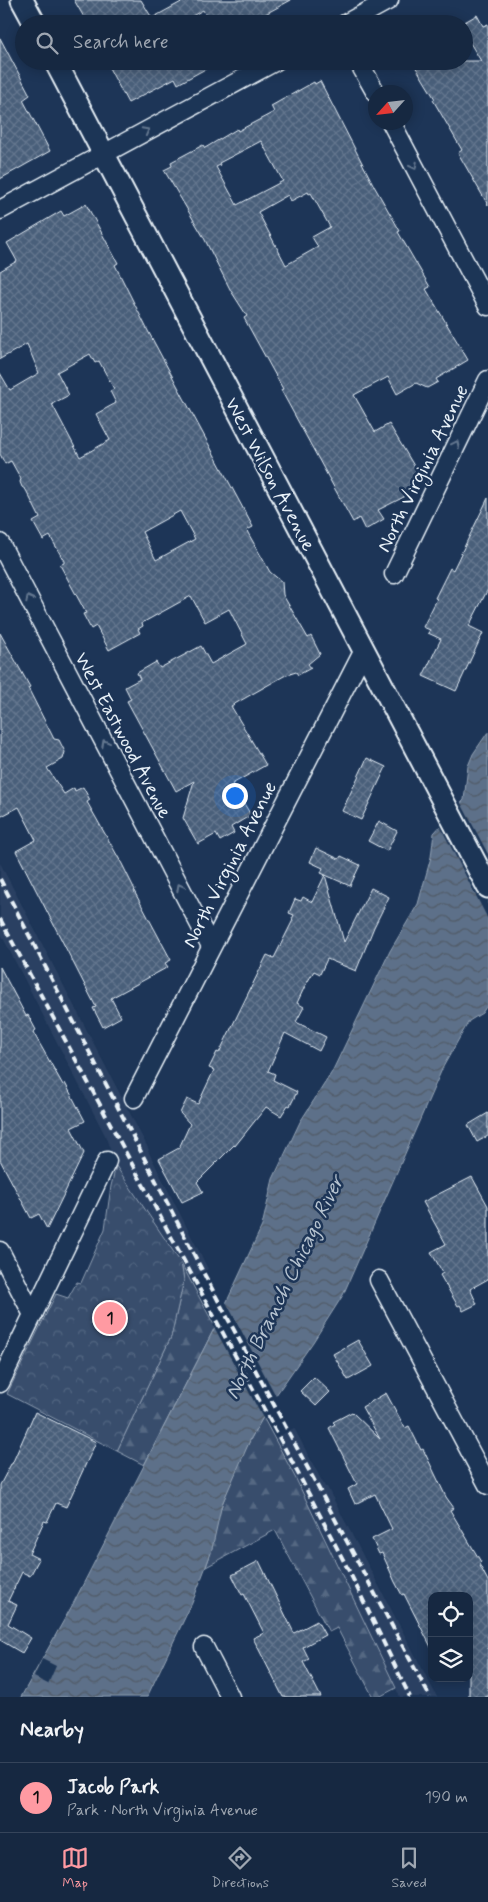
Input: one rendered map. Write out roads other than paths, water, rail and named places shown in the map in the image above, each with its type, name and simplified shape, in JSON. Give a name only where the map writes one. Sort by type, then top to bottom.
[{"type":"street","points":[[22,0],[30,15]]},
{"type":"street","points":[[362,15],[389,0]]},
{"type":"street","name":"West Wilson Avenue","points":[[59,70],[488,887]]},
{"type":"street","points":[[0,210],[259,70]]},
{"type":"street","points":[[363,70],[371,85]]},
{"type":"street","points":[[395,130],[488,306]]},
{"type":"street","name":"North Virginia Avenue","points":[[394,574],[488,380]]},
{"type":"street","name":"West Eastwood Avenue","points":[[0,543],[211,946]]},
{"type":"street","name":"North Virginia Avenue","points":[[134,1098],[364,650]]},
{"type":"street","points":[[0,1383],[107,1161]]},
{"type":"street","points":[[0,1251],[33,1315]]},
{"type":"street","points":[[379,1280],[488,1486]]},
{"type":"street","points":[[204,1647],[230,1697]]},
{"type":"water","name":"North Branch Chicago River","points":[[488,732],[488,1004],[482,1013],[469,1021],[443,1067],[343,1295],[276,1395],[251,1438],[222,1504],[211,1553],[192,1603],[147,1697],[21,1697],[73,1604],[215,1327],[262,1226],[273,1179],[300,1122],[332,1072],[390,951],[418,904],[431,857],[434,833],[464,800],[468,766],[473,754]]},
{"type":"railway","points":[[0,879],[203,1272],[430,1697]]},
{"type":"railway","points":[[0,919],[279,1437],[349,1571],[410,1697]]},
{"type":"place","name":"Jacob Park","points":[[110,1318]]}]
